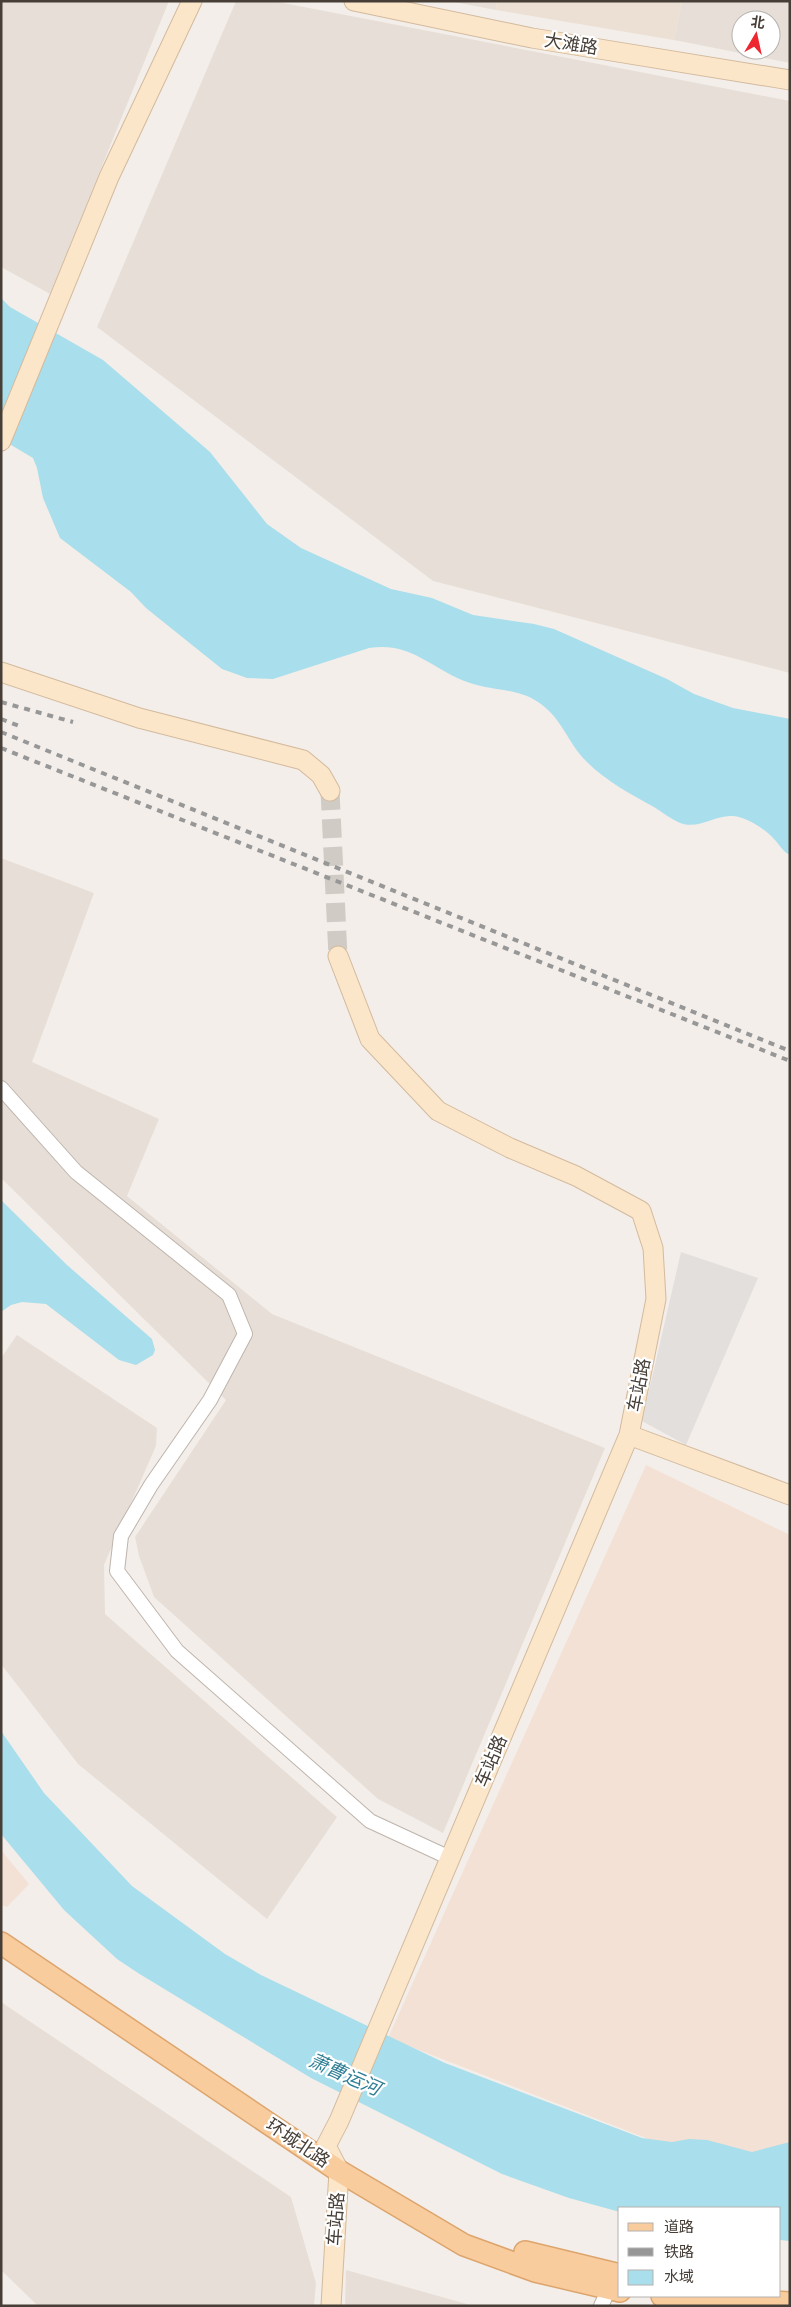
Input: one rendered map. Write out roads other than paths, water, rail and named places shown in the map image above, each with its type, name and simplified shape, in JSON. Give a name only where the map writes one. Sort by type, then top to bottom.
[{"type":"main road","name":"环城北路","points":[[1,1932],[326,2146],[470,2233],[537,2256],[612,2290]]},
{"type":"main road","name":"环城北路","points":[[1,1943],[339,2171],[464,2245],[534,2271],[612,2290]]},
{"type":"main road","points":[[680,2297],[790,2303]]},
{"type":"street","points":[[1,441],[109,177],[192,1]]},
{"type":"street","name":"大滩路","points":[[354,1],[532,38],[790,80]]},
{"type":"street","points":[[1,672],[139,718],[302,760],[321,775],[330,791]]},
{"type":"street","name":"车站路","points":[[331,2306],[339,2171],[326,2146],[339,2121],[629,1434],[656,1299],[654,1248],[641,1211],[576,1176],[510,1148],[438,1111],[370,1039],[338,956]]},
{"type":"street","points":[[1,1088],[76,1172],[229,1295],[246,1334],[210,1400],[152,1485],[122,1536],[117,1571],[177,1651],[370,1822],[450,1858]]},
{"type":"street","points":[[629,1434],[790,1495]]},
{"type":"water","points":[[1,298],[10,307],[103,360],[210,452],[267,524],[301,548],[391,589],[432,598],[473,615],[534,624],[554,629],[667,679],[694,694],[733,708],[790,719],[790,855],[765,831],[743,818],[725,816],[694,825],[680,823],[613,783],[595,769],[578,752],[551,713],[530,697],[470,683],[421,658],[398,649],[384,647],[369,648],[273,679],[247,678],[222,669],[146,608],[131,592],[60,538],[43,498],[33,458],[1,439]]},
{"type":"water","points":[[1,1200],[67,1265],[152,1339],[155,1350],[153,1355],[136,1365],[119,1360],[46,1304],[22,1302],[11,1305],[1,1312]]},
{"type":"water","name":"萧曹运河","points":[[1,1731],[44,1793],[132,1886],[225,1954],[261,1975],[445,2063],[642,2138],[672,2142],[689,2139],[707,2140],[752,2152],[790,2142],[790,2241],[781,2240],[781,2207],[618,2207],[618,2211],[569,2198],[502,2174],[311,2078],[117,1959],[64,1910],[1,1834]]},
{"type":"tunnel","points":[[330,791],[338,956]]},
{"type":"railway","points":[[1,702],[73,722]]},
{"type":"railway","points":[[1,719],[22,727]]},
{"type":"railway","points":[[1,732],[790,1051]]},
{"type":"railway","points":[[1,748],[790,1061]]}]
